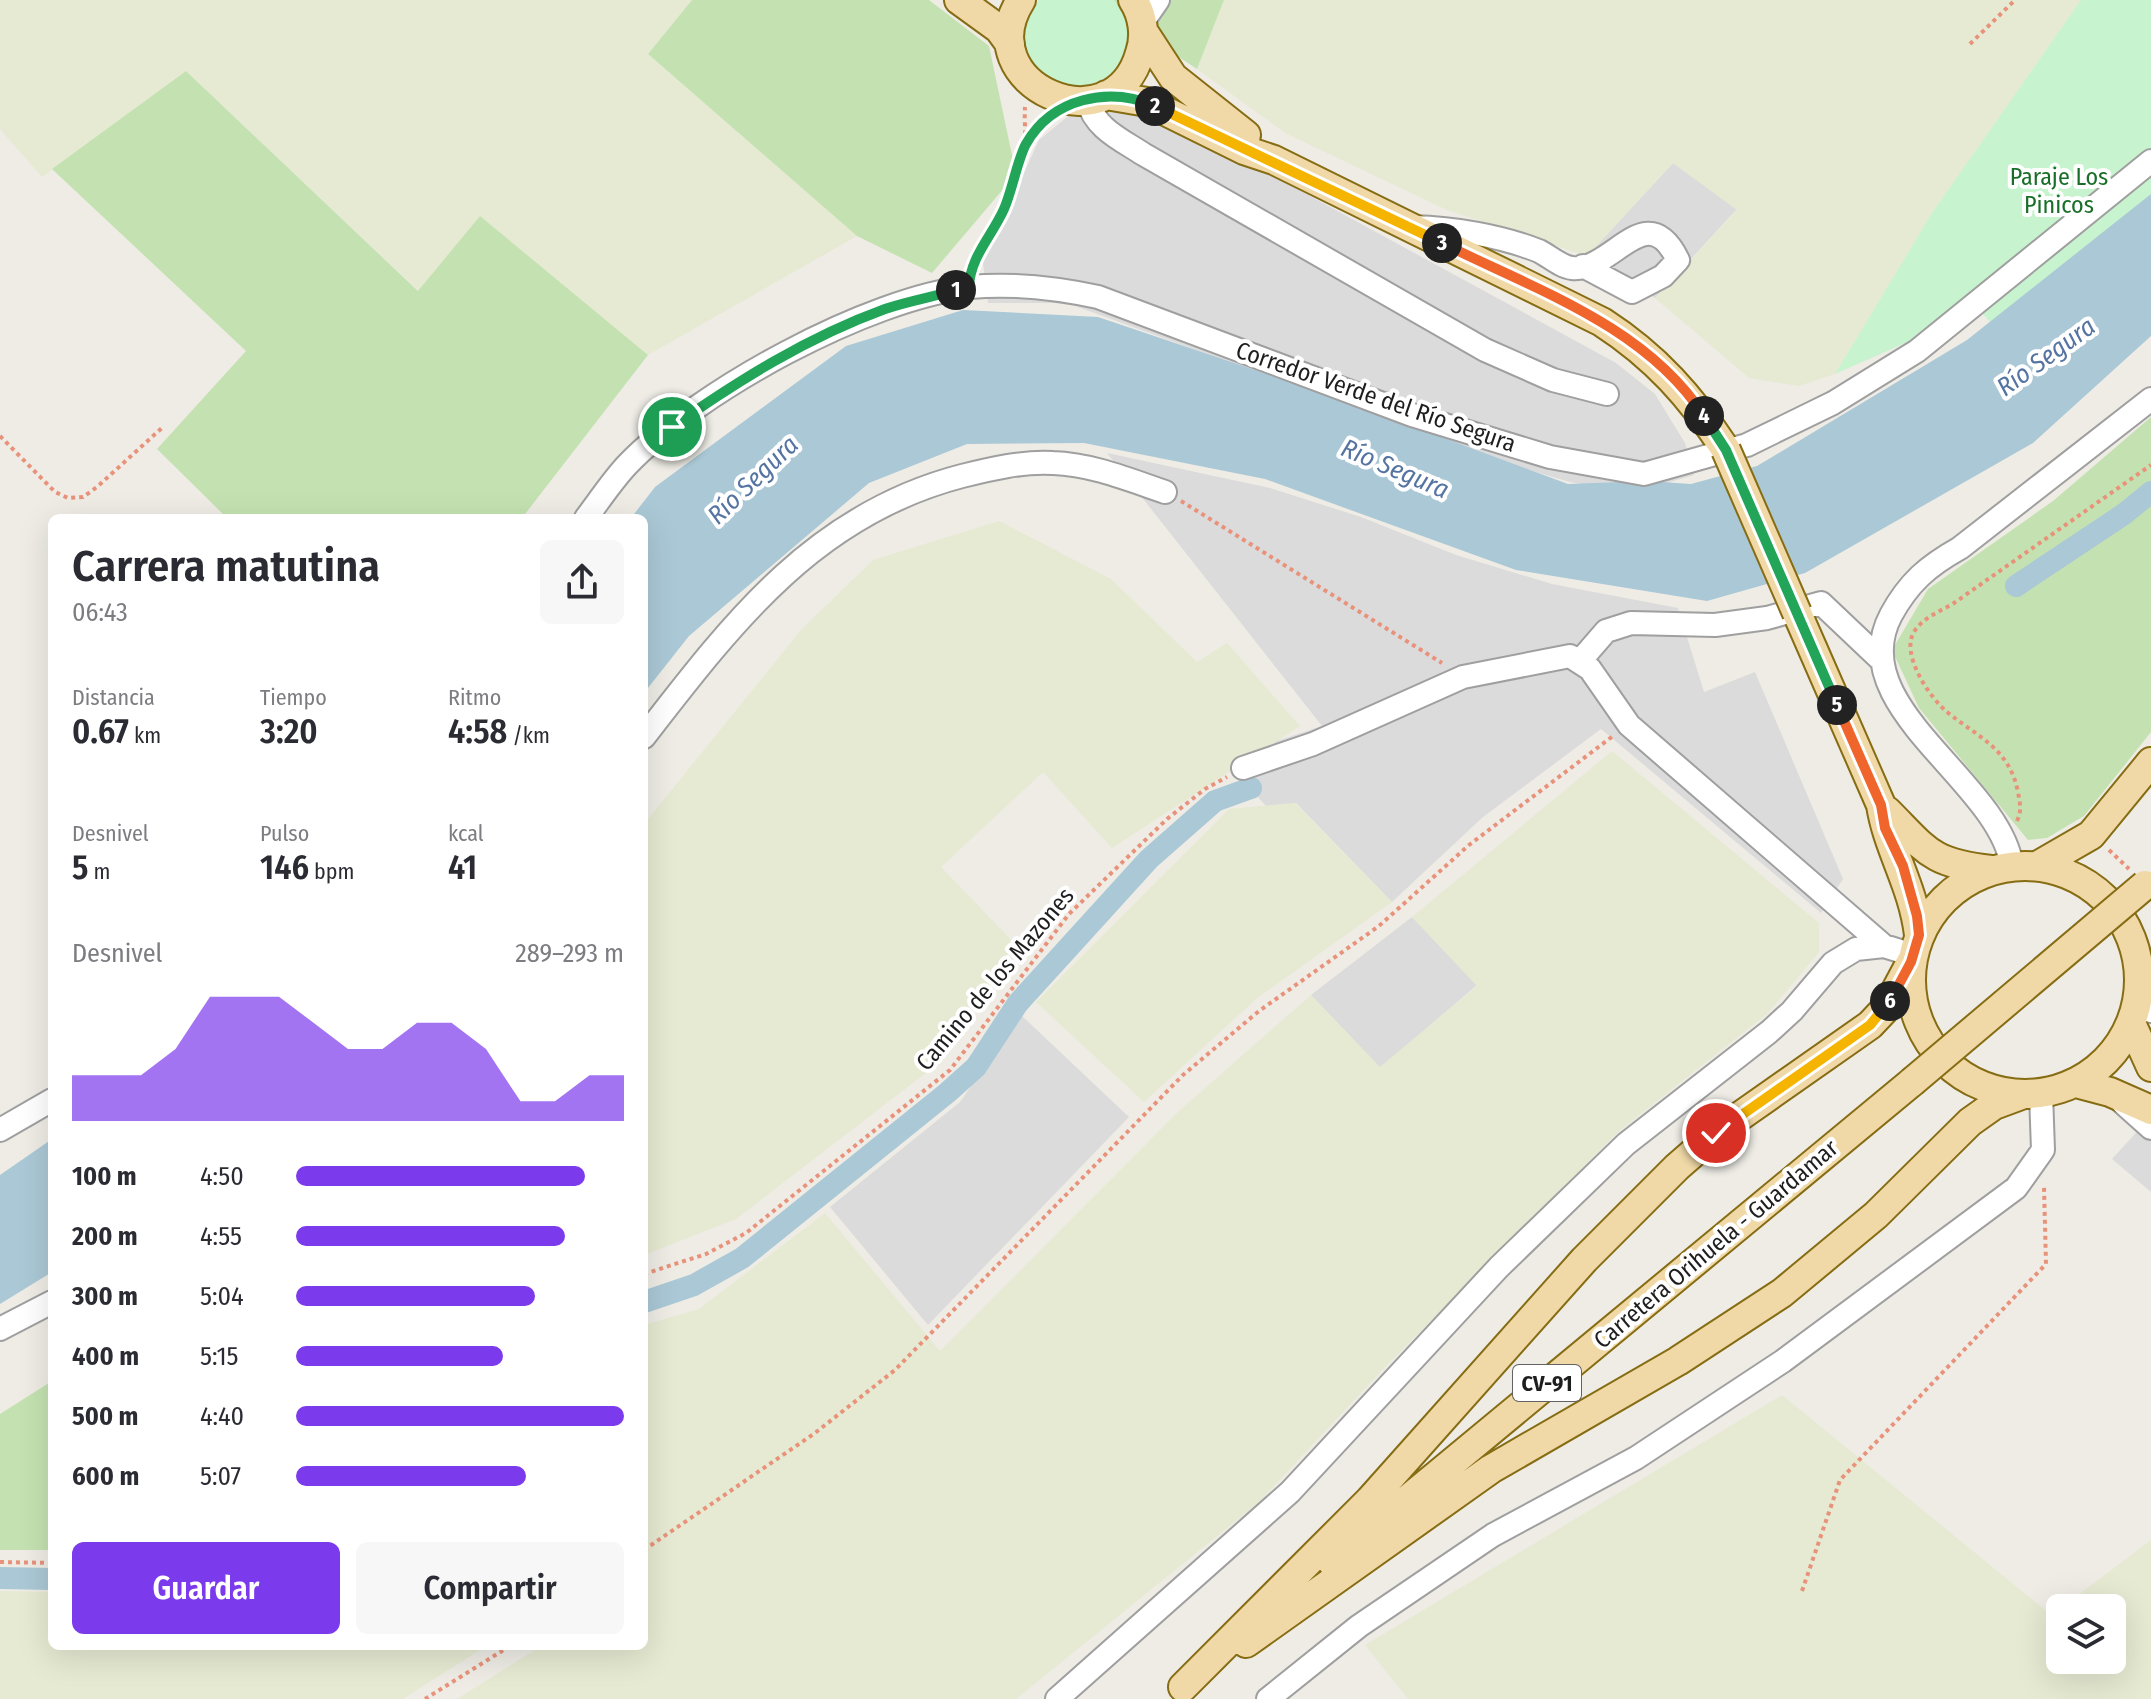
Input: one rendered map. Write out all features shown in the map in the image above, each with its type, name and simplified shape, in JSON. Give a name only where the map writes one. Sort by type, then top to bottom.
[{"type":"main road","points":[[959,0],[999,29],[1010,44],[1027,81],[1040,91],[1088,99],[1147,102],[1244,150],[1274,160],[1602,322],[1638,345],[1696,403],[1726,450],[1881,805],[1885,828],[1912,895],[1915,950],[1910,989],[1916,1017],[1928,1042],[1945,1063],[1968,1080],[1993,1091],[2031,1094]]},
{"type":"main road","points":[[1010,44],[1011,25],[1021,0]]},
{"type":"main road","points":[[1088,99],[1119,86],[1138,62],[1144,14]]},
{"type":"main road","points":[[1144,14],[1173,77],[1274,160]]},
{"type":"main road","points":[[1176,1693],[1370,1500],[1631,1212],[1716,1133],[1870,1025],[1887,1007],[1937,907],[1953,892],[2012,861],[2091,835],[2151,762]]},
{"type":"main road","points":[[1881,805],[1926,853],[1964,867],[2012,861],[2078,878],[2112,904],[2132,941],[2151,1067]]},
{"type":"main road","name":"Carretera Orihuela - Guardamar","points":[[1176,1693],[1912,1082],[2143,879]]},
{"type":"main road","points":[[1176,1693],[1491,1469],[1678,1361],[1782,1293],[1876,1215],[1970,1122],[1994,1105],[2076,1083],[2099,1067],[2118,1047],[2142,1000]]},
{"type":"main road","points":[[2076,1083],[2110,1092],[2151,1110]]},
{"type":"street","points":[[1088,99],[1091,112],[1101,126],[1143,154],[1485,350],[1553,380],[1607,394]]},
{"type":"street","name":"Corredor Verde del Río Segura","points":[[589,514],[627,465],[672,427],[740,379],[807,342],[887,308],[969,287],[1061,289],[1098,297],[1412,415],[1550,457],[1644,474],[1747,445],[1833,403],[1917,351],[2151,161]]},
{"type":"street","points":[[1410,227],[1447,227],[1538,251],[1571,268],[1583,266]]},
{"type":"street","points":[[1879,658],[1885,626],[1904,591],[1927,567],[1960,548],[2151,399]]},
{"type":"street","points":[[648,732],[709,653],[770,584],[840,528],[917,488],[987,470],[1053,463],[1114,474],[1165,492]]},
{"type":"street","points":[[1580,661],[1606,631],[1631,623],[1715,625],[1767,618],[1821,603],[1879,658],[1911,722],[1955,771],[2012,861]]},
{"type":"street","points":[[1243,768],[1313,744],[1463,677],[1570,656],[1590,669],[1629,725],[1884,946]]},
{"type":"street","points":[[1057,1699],[1290,1492],[1499,1267],[1626,1144],[1769,1032],[1792,1011],[1833,963],[1856,949],[1884,946],[1915,950]]},
{"type":"street","points":[[2110,1092],[2151,1128]]},
{"type":"street","points":[[1268,1699],[1359,1626],[1493,1535],[1636,1458],[1783,1361],[2016,1188],[2043,1150],[2031,1094]]},
{"type":"street","points":[[0,1130],[48,1102]]},
{"type":"street","points":[[0,1329],[48,1304]]},
{"type":"path","points":[[1970,44],[2015,0]]},
{"type":"path","points":[[969,287],[970,269],[1002,212],[1025,145],[1027,81]]},
{"type":"path","points":[[1025,145],[1056,110],[1088,99]]},
{"type":"path","points":[[0,436],[55,492],[68,498],[83,497],[97,487],[164,426]]},
{"type":"path","points":[[2012,861],[2022,811],[2008,761],[1991,741],[1934,700],[1912,659],[1910,645],[1913,632],[1925,620],[2151,465]]},
{"type":"path","points":[[1165,492],[1463,677]]},
{"type":"path","points":[[648,1547],[854,1404],[927,1337],[1183,1075],[1259,1011],[1379,926],[1469,845],[1629,725]]},
{"type":"path","name":"Camino de los Mazones","points":[[648,1273],[706,1254],[746,1233],[950,1070],[1069,914],[1167,819],[1205,789],[1243,768]]},
{"type":"path","points":[[2091,835],[2143,879]]},
{"type":"path","points":[[1802,1591],[1840,1480],[2046,1264],[2043,1150]]},
{"type":"path","points":[[0,1562],[48,1563]]},
{"type":"path","points":[[425,1699],[504,1650]]},
{"type":"shaded area","points":[[1124,106],[1169,119],[1616,363],[1655,394],[1685,443],[1694,475],[1653,487],[1611,490],[1570,482],[1521,468],[1067,303],[988,303],[983,263],[1039,140],[1072,113]]},
{"type":"shaded area","points":[[1673,163],[1737,209],[1655,298],[1587,256]]},
{"type":"shaded area","points":[[1107,453],[1270,488],[1361,517],[1456,555],[1552,584],[1678,608],[1704,692],[1755,672],[1843,879],[1821,913],[1601,729],[1483,817],[1392,902],[1296,803],[1266,806],[1223,759],[1322,726]]},
{"type":"shaded area","points":[[1412,917],[1477,985],[1380,1068],[1311,995]]},
{"type":"shaded area","points":[[1021,1015],[1129,1117],[928,1325],[830,1207],[960,1102]]},
{"type":"shaded area","points":[[2145,1123],[2151,1128],[2151,1192],[2112,1159]]},
{"type":"green space","points":[[0,0],[692,0],[648,54],[857,236],[648,355],[480,216],[419,291],[186,71],[42,177],[0,129]]},
{"type":"green space","points":[[692,0],[929,0],[989,46],[1016,174],[932,273],[857,236],[648,54]]},
{"type":"green space","points":[[1039,0],[1114,0],[1127,24],[1127,47],[1118,66],[1102,80],[1083,87],[1062,86],[1043,75],[1028,52],[1025,38],[1028,18]]},
{"type":"green space","points":[[1092,0],[1224,0],[1197,69]]},
{"type":"green space","points":[[1224,0],[2081,0],[1932,213],[1835,374],[1799,386],[1749,378],[1655,298],[1737,210],[1673,163],[1587,256],[1447,210],[1285,133],[1197,69]]},
{"type":"green space","name":"Paraje Los Pinicos","points":[[2081,0],[2151,0],[2151,230],[2004,339],[1980,310],[1835,374],[1932,213]]},
{"type":"green space","points":[[186,71],[418,291],[480,216],[648,355],[525,514],[223,514],[157,449],[246,351],[52,169]]},
{"type":"green space","points":[[2151,417],[2151,732],[2084,816],[2047,838],[2028,840],[1919,708],[1892,650],[1928,589],[2053,501]]},
{"type":"green space","points":[[999,521],[1111,579],[1197,662],[1227,643],[1300,726],[1112,848],[1043,772],[941,867],[1017,946],[944,1059],[736,1219],[648,1253],[648,819],[801,630],[873,560]]},
{"type":"green space","points":[[1612,751],[1819,923],[1819,952],[1768,1013],[1618,1132],[1388,1364],[1258,1503],[1016,1699],[457,1699],[535,1650],[648,1650],[648,1324],[699,1309],[825,1213],[940,1351],[1179,1111],[1311,995],[1380,1067],[1477,986],[1412,917]]},
{"type":"green space","points":[[1295,803],[1392,902],[1256,999],[1144,1102],[1036,1002],[1229,809]]},
{"type":"green space","points":[[48,1384],[48,1550],[0,1550],[0,1414]]},
{"type":"green space","points":[[1782,1395],[2046,1611],[2046,1674],[2126,1674],[2126,1594],[2080,1594],[2151,1540],[2151,1699],[1408,1699],[1365,1645]]},
{"type":"green space","points":[[0,1591],[48,1592],[48,1650],[480,1650],[403,1699],[0,1699]]},
{"type":"water","name":"Río Segura","points":[[2151,194],[2151,336],[2033,443],[1805,573],[1707,601],[1516,570],[1265,479],[1084,443],[967,444],[869,483],[689,636],[648,688],[648,514],[634,514],[655,487],[846,346],[963,310],[1098,317],[1323,393],[1568,484],[1647,481],[1691,484],[1757,466],[1967,340]]},
{"type":"water","points":[[48,1142],[48,1274],[0,1304],[0,1175]]},
{"type":"waterway","points":[[2016,586],[2124,514],[2151,492]]},
{"type":"waterway","points":[[648,1301],[694,1285],[742,1258],[947,1093],[976,1067],[1018,1003],[1149,859],[1215,801],[1251,788]]},
{"type":"waterway","points":[[0,1578],[48,1579]]},
{"type":"route","points":[[672,427],[740,379],[807,342],[887,308],[969,287],[970,269],[1002,212],[1018,173],[1025,145],[1056,110],[1070,102],[1088,101],[1106,95],[1147,102],[1244,150],[1274,160],[1602,322],[1638,345],[1696,403],[1726,450],[1881,805],[1885,828],[1903,866],[1912,895],[1919,935],[1900,984],[1887,1007],[1870,1025],[1716,1133]]}]
